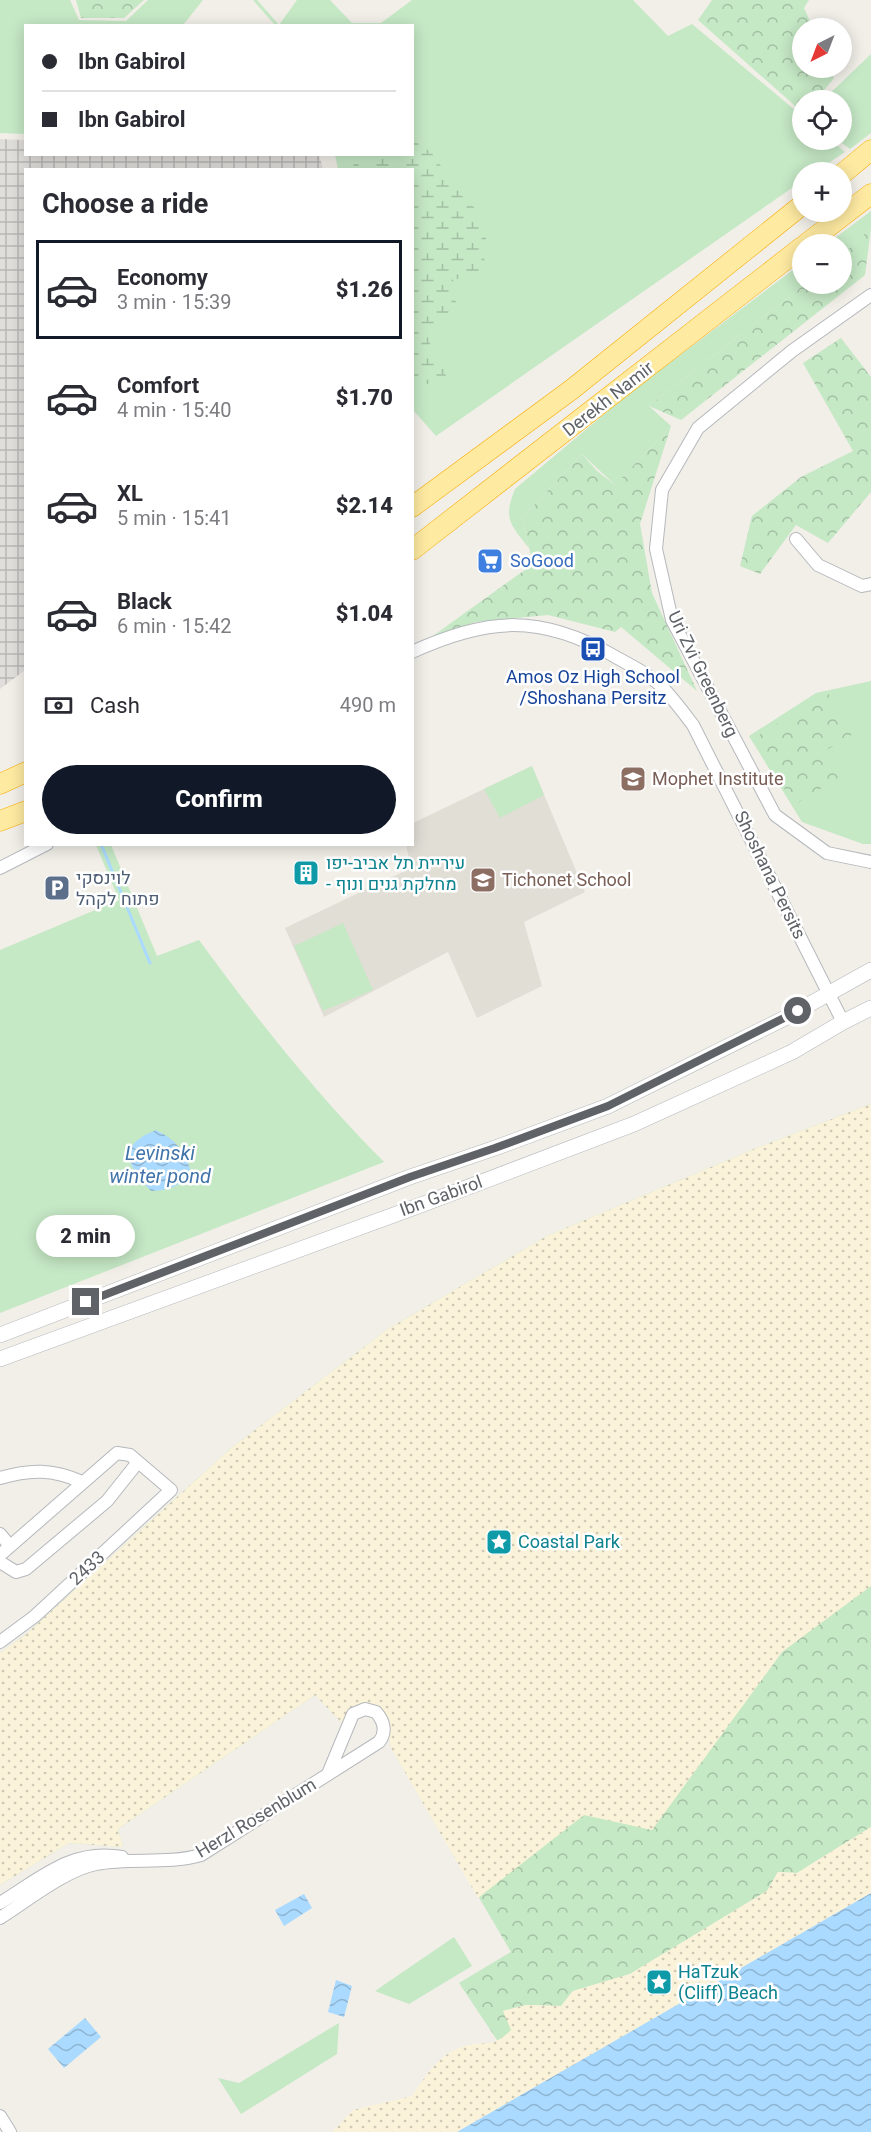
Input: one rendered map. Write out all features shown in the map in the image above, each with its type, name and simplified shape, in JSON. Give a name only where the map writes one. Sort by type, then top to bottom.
[{"type":"highway","points":[[852,166],[871,150]]},
{"type":"highway","name":"Derekh Namir","points":[[819,234],[871,194]]},
{"type":"highway","name":"Derekh Namir","points":[[414,506],[571,390],[792,213]]},
{"type":"highway","name":"Derekh Namir","points":[[414,548],[792,255]]},
{"type":"highway","points":[[0,784],[24,773]]},
{"type":"highway","points":[[0,821],[24,812]]},
{"type":"street","name":"Uri Zvi Greenberg","points":[[871,296],[792,351],[698,428],[662,490],[656,549],[672,620],[775,815],[828,853],[871,862]]},
{"type":"street","points":[[796,539],[818,565],[862,586],[871,584]]},
{"type":"street","name":"Shoshana Persits","points":[[414,651],[464,633],[508,623],[553,628],[584,639],[660,684],[693,724],[843,1022]]},
{"type":"street","points":[[0,868],[43,846]]},
{"type":"street","name":"Ibn Gabirol","points":[[0,1335],[410,1177],[608,1106],[783,1019],[871,970]]},
{"type":"street","name":"Ibn Gabirol","points":[[0,1359],[421,1205],[634,1124],[792,1052],[871,1008]]},
{"type":"street","points":[[0,1555],[117,1453],[130,1455],[138,1462],[107,1501],[26,1569],[16,1572],[0,1562]]},
{"type":"street","name":"2433","points":[[0,1642],[35,1616],[171,1490],[138,1462]]},
{"type":"street","points":[[0,1478],[23,1471],[44,1470],[63,1473],[82,1482]]},
{"type":"street","points":[[0,1534],[10,1546]]},
{"type":"street","name":"Herzl Rosenblum","points":[[0,1918],[84,1867],[147,1861],[170,1862],[201,1855],[328,1774],[382,1738],[383,1722],[375,1712],[365,1709],[353,1714],[328,1774]]},
{"type":"street","name":"Herzl Rosenblum","points":[[0,1903],[75,1858],[104,1853],[147,1861]]},
{"type":"street","points":[[0,2116],[10,2132]]},
{"type":"shaded area","points":[[0,139],[24,140],[24,156],[319,156],[323,168],[24,168],[24,671],[0,689]]},
{"type":"shaded area","name":"Tichonet School","points":[[532,766],[585,892],[524,922],[542,986],[477,1018],[448,952],[324,1017],[285,928],[411,868],[406,846],[414,846],[414,823]]},
{"type":"green space","points":[[0,0],[70,0],[79,20],[126,21],[148,0],[203,0],[184,24],[24,24],[24,134],[0,133]]},
{"type":"green space","points":[[76,0],[144,0],[124,18],[81,18]]},
{"type":"green space","points":[[253,0],[257,0],[278,24],[274,24]]},
{"type":"green space","points":[[297,0],[330,0],[352,23],[381,23],[412,0],[633,0],[668,36],[692,24],[792,108],[792,150],[843,150],[845,152],[830,162],[792,162],[792,188],[436,436],[414,411],[414,168],[338,168],[335,156],[414,156],[414,24],[280,24]]},
{"type":"green space","points":[[712,0],[809,0],[804,8],[808,18],[792,18],[792,78],[834,78],[824,90],[792,90],[792,103],[698,20]]},
{"type":"green space","points":[[871,54],[871,133],[852,147],[852,90],[833,90],[846,78],[852,78],[852,72]]},
{"type":"green space","points":[[414,141],[431,152],[465,200],[477,210],[486,237],[483,278],[453,279],[456,304],[445,316],[427,349],[443,362],[447,382],[437,385],[414,382],[414,168],[352,168],[358,156],[414,156]]},
{"type":"green space","points":[[871,211],[871,228],[852,246],[852,234],[840,234]]},
{"type":"green space","points":[[871,228],[865,275],[852,285],[852,246]]},
{"type":"green space","points":[[792,271],[792,294],[649,406],[671,426],[615,485],[582,454],[522,518],[529,548],[510,521],[509,508],[515,489],[626,396]]},
{"type":"green space","points":[[792,294],[841,294],[681,420],[649,406]]},
{"type":"green space","points":[[841,338],[871,377],[871,492],[828,543],[796,525],[760,574],[740,566],[752,516],[801,477],[853,451],[803,363]]},
{"type":"green space","points":[[671,426],[640,524],[652,593],[697,691],[621,627],[615,632],[548,615],[475,622],[426,641],[533,564],[522,518],[582,454],[597,471],[615,485]]},
{"type":"green space","points":[[871,681],[871,844],[863,844],[802,822],[749,736],[816,693]]},
{"type":"green space","points":[[828,693],[853,734],[825,751],[840,777],[794,805],[754,738]]},
{"type":"green space","points":[[532,766],[544,795],[500,818],[484,789]]},
{"type":"green space","points":[[96,846],[111,846],[157,956],[199,940],[287,1055],[334,1110],[384,1162],[0,1313],[0,950],[119,900]]},
{"type":"green space","points":[[343,923],[373,990],[323,1011],[294,946]]},
{"type":"green space","name":"Coastal Park","points":[[871,1104],[871,1827],[797,1873],[778,1872],[767,1891],[630,1974],[573,1991],[561,2006],[526,2005],[503,2011],[512,2030],[499,2043],[459,1983],[511,1952],[391,1748],[384,1713],[372,1704],[354,1709],[342,1723],[315,1695],[118,1829],[123,1847],[69,1843],[0,1885],[0,1653],[24,1636],[230,1449],[388,1329],[547,1236],[754,1149]]},
{"type":"green space","points":[[454,1937],[472,1966],[409,2004],[375,1991]]},
{"type":"green space","points":[[339,2023],[337,2054],[241,2114],[218,2078],[239,2083]]},
{"type":"sand","name":"Coastal Park","points":[[871,1104],[871,1586],[782,1652],[652,1830],[584,1815],[478,1898],[391,1748],[384,1713],[372,1704],[362,1705],[351,1711],[342,1723],[315,1695],[118,1829],[123,1847],[69,1843],[0,1885],[0,1653],[24,1636],[230,1449],[388,1329],[547,1236],[754,1149]]},
{"type":"sand","name":"HaTzuk (Cliff) Beach","points":[[871,1827],[871,1893],[457,2132],[332,2132],[353,2110],[412,2096],[434,2066],[456,2049],[473,2044],[494,2042],[505,2036],[511,2030],[503,2011],[526,2005],[561,2006],[573,1991],[630,1974],[767,1891],[778,1872],[797,1873]]},
{"type":"water","name":"Levinski winter pond","points":[[156,1130],[178,1145],[190,1169],[179,1184],[164,1190],[151,1191],[136,1172],[129,1156],[130,1149],[135,1142]]},
{"type":"water","points":[[871,1893],[871,2132],[457,2132]]},
{"type":"water","points":[[304,1894],[312,1908],[284,1926],[275,1910]]},
{"type":"water","points":[[336,1980],[352,1986],[344,2017],[328,2012]]},
{"type":"water","points":[[85,2018],[101,2037],[64,2068],[48,2049]]},
{"type":"waterway","points":[[102,846],[150,963]]},
{"type":"place","name":"SoGood","points":[[490,561]]},
{"type":"place","name":"Amos Oz High School /Shoshana Persitz","points":[[593,649]]},
{"type":"place","name":"Mophet Institute","points":[[633,779]]},
{"type":"place","name":"עיריית תל אביב-יפו - מחלקת גנים ונוף","points":[[306,873]]},
{"type":"place","name":"Tichonet School","points":[[483,880]]},
{"type":"place","name":"לוינסקי פתוח לקהל","points":[[57,888]]},
{"type":"place","name":"Coastal Park","points":[[499,1542]]},
{"type":"place","name":"HaTzuk (Cliff) Beach","points":[[659,1982]]},
{"type":"route","points":[[86,1302],[410,1177],[608,1106],[798,1011]]}]
